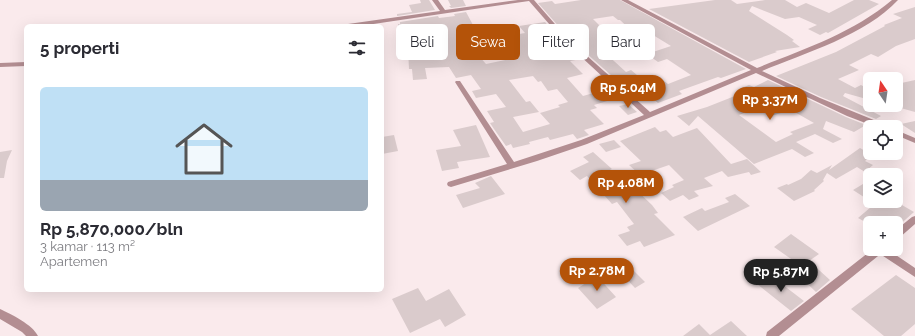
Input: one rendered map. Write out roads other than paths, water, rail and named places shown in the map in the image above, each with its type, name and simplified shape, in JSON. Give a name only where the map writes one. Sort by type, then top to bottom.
[{"type":"street","points":[[435,0],[443,12]]},
{"type":"street","points":[[362,24],[443,12],[494,2],[530,0],[566,40],[649,116]]},
{"type":"street","points":[[624,0],[757,70],[830,105],[866,120]]},
{"type":"street","points":[[451,184],[583,142],[649,116],[829,41],[875,16],[895,0]]},
{"type":"street","points":[[0,65],[24,64]]},
{"type":"street","points":[[458,82],[512,165]]},
{"type":"street","points":[[903,135],[915,141]]},
{"type":"street","points":[[903,229],[915,219]]},
{"type":"street","points":[[771,336],[871,256]]},
{"type":"street","points":[[890,256],[915,273]]},
{"type":"street","points":[[0,314],[26,329],[33,336]]}]
